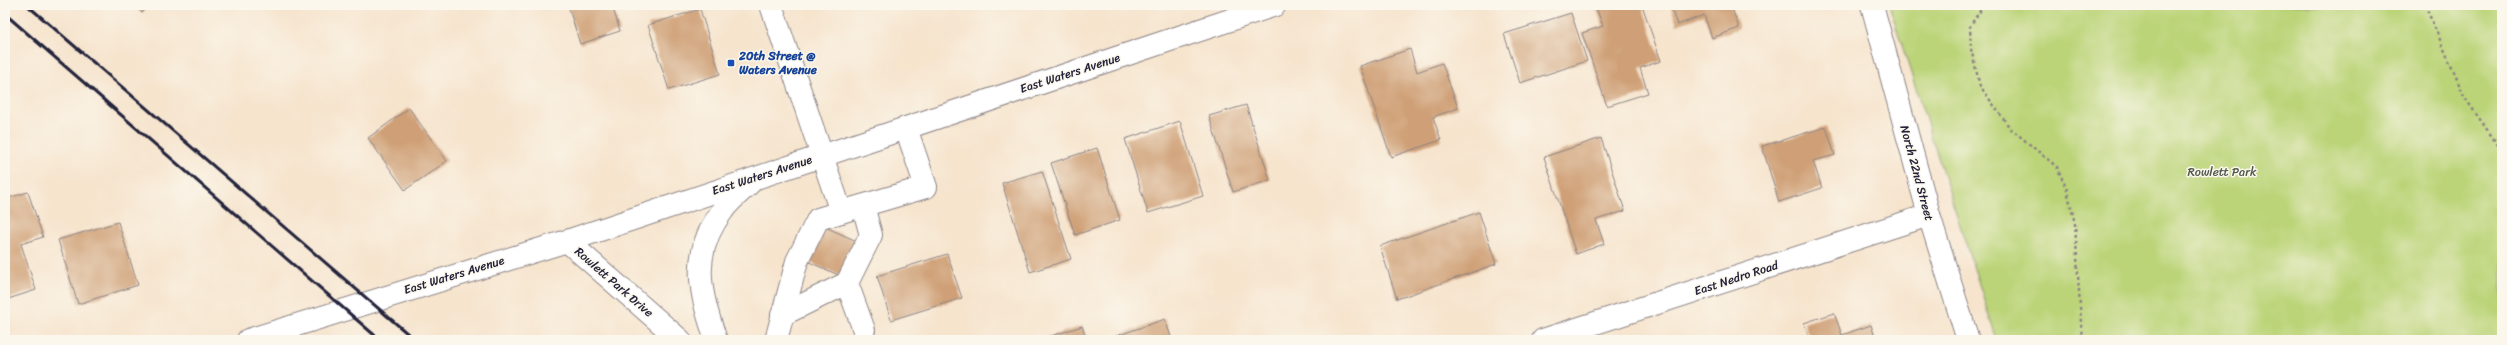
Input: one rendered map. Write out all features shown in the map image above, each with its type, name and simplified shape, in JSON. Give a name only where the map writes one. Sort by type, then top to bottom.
[{"type":"street","points":[[771,5],[841,212]]},
{"type":"street","name":"East Waters Avenue","points":[[248,340],[567,241],[1275,5]]},
{"type":"street","name":"North 22nd Street","points":[[1872,5],[1929,215],[1968,340]]},
{"type":"street","points":[[776,340],[797,261],[818,219],[926,187],[906,128]]},
{"type":"street","points":[[716,340],[702,297],[701,263],[707,236],[723,209],[756,178]]},
{"type":"street","points":[[782,315],[847,283],[871,235],[863,206]]},
{"type":"street","name":"East Nedro Road","points":[[1542,340],[1929,215]]},
{"type":"street","name":"Rowlett Park Drive","points":[[567,241],[680,340]]},
{"type":"street","points":[[847,283],[864,330]]},
{"type":"path","points":[[1984,5],[1970,26],[1971,50],[1980,86],[2010,128],[2057,167],[2067,190],[2075,224],[2082,340]]},
{"type":"path","points":[[2424,5],[2465,98],[2502,151]]},
{"type":"green space","name":"Rowlett Park","points":[[1889,5],[2502,5],[2502,340],[1997,340]]},
{"type":"building","points":[[134,5],[150,5],[142,13]]},
{"type":"building","points":[[568,5],[612,5],[620,31],[580,44]]},
{"type":"building","points":[[1595,5],[1642,5],[1661,61],[1640,68],[1648,93],[1607,106],[1582,33],[1603,26]]},
{"type":"building","points":[[1670,5],[1731,5],[1739,28],[1712,38],[1704,15],[1677,25]]},
{"type":"building","points":[[700,9],[720,74],[669,90],[648,25]]},
{"type":"building","points":[[1571,13],[1587,61],[1520,83],[1504,34]]},
{"type":"building","points":[[1410,49],[1417,72],[1442,63],[1458,108],[1433,117],[1441,140],[1391,157],[1360,66]]},
{"type":"building","points":[[1246,105],[1270,180],[1233,192],[1209,116]]},
{"type":"building","points":[[409,108],[447,161],[405,190],[368,138]]},
{"type":"building","points":[[1180,121],[1203,196],[1148,213],[1125,139]]},
{"type":"building","points":[[1826,127],[1835,155],[1813,161],[1822,188],[1779,202],[1762,146]]},
{"type":"building","points":[[1601,138],[1625,211],[1596,220],[1604,244],[1576,254],[1544,157]]},
{"type":"building","points":[[1097,148],[1120,220],[1075,235],[1051,163]]},
{"type":"building","points":[[1042,171],[1071,259],[1030,272],[1002,183]]},
{"type":"building","points":[[28,192],[43,237],[21,244],[36,290],[5,300],[5,199]]},
{"type":"building","points":[[1479,212],[1496,264],[1397,299],[1380,246]]},
{"type":"building","points":[[118,222],[138,285],[78,304],[58,240]]},
{"type":"building","points":[[823,226],[859,242],[843,277],[807,261]]},
{"type":"building","points":[[947,254],[962,298],[891,320],[877,276]]},
{"type":"building","points":[[1834,313],[1842,335],[1871,325],[1876,340],[1810,340],[1804,323]]},
{"type":"building","points":[[1165,319],[1172,340],[1105,340]]},
{"type":"building","points":[[1082,326],[1087,340],[1039,340]]},
{"type":"railway","points":[[27,5],[415,340]]},
{"type":"railway","points":[[5,14],[380,340]]},
{"type":"place","name":"20th Street @ Waters Avenue","points":[[731,63]]}]
